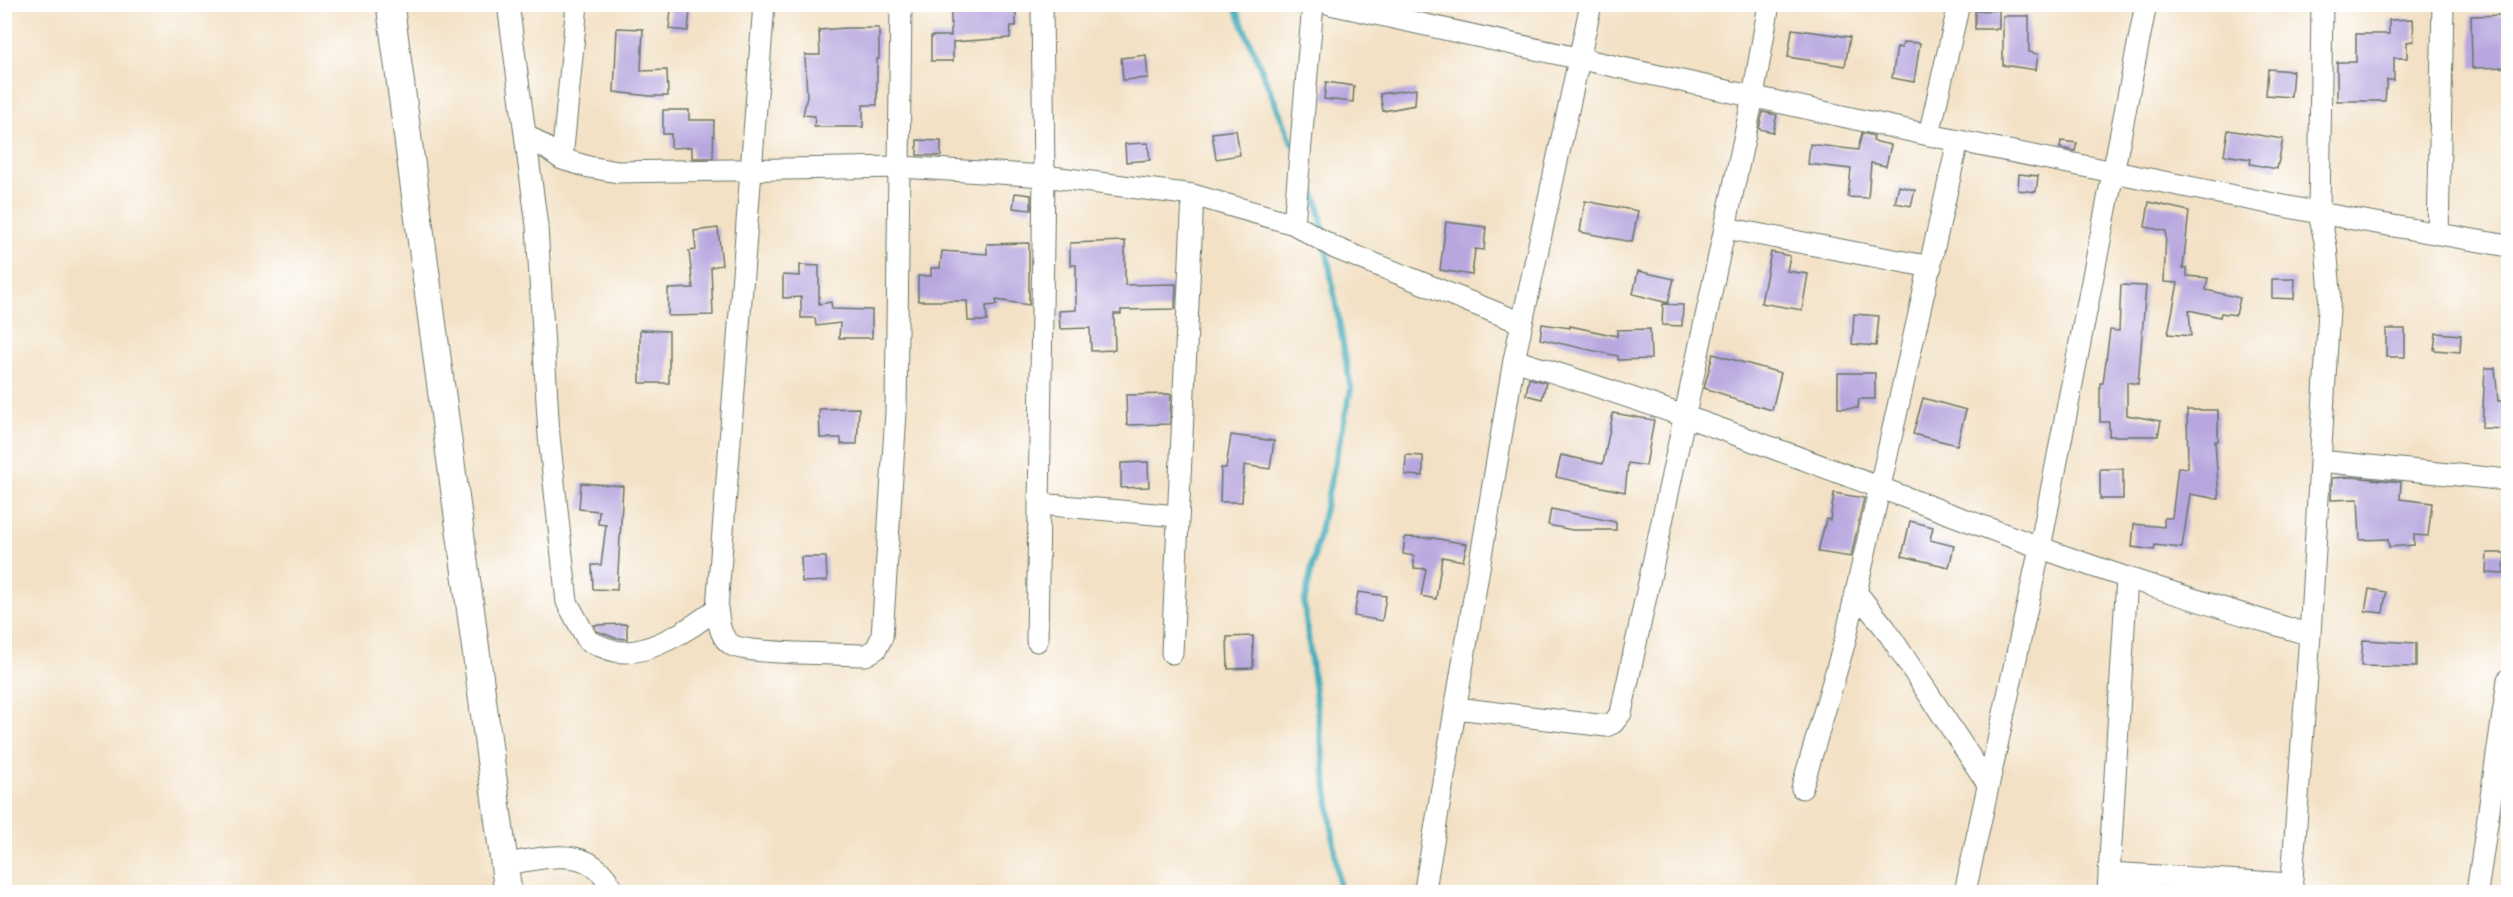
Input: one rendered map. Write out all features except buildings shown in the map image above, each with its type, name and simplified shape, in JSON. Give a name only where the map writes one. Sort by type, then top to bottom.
[{"type":"street","points":[[390,4],[508,892]]},
{"type":"street","points":[[508,4],[537,226],[549,436],[567,602],[588,641],[617,652],[655,647],[699,623],[717,608]]},
{"type":"street","points":[[562,159],[577,4]]},
{"type":"street","points":[[764,4],[717,608],[722,635],[733,646],[770,651],[866,655],[876,649],[882,637],[896,412],[901,167],[901,4]]},
{"type":"street","points":[[1037,641],[1044,176],[1042,4]]},
{"type":"street","points":[[1294,224],[1313,4]]},
{"type":"street","points":[[1330,4],[1958,141],[2114,170],[2319,213],[2508,246]]},
{"type":"street","points":[[1425,888],[1514,360],[1591,4]]},
{"type":"street","points":[[1456,708],[1606,726],[1613,723],[1620,713],[1753,97],[1769,4]]},
{"type":"street","points":[[1929,135],[1959,4]]},
{"type":"street","points":[[1965,892],[2040,548],[2146,4]]},
{"type":"street","points":[[2127,578],[2109,883],[2292,888],[2310,636],[2330,292],[2326,246],[2319,213],[2322,4]]},
{"type":"street","points":[[2438,234],[2443,4]]},
{"type":"street","points":[[526,134],[562,159],[618,172],[901,167],[1044,176],[1192,195],[1294,224],[1335,248],[1522,324]]},
{"type":"street","points":[[1802,788],[1845,641],[1958,141]]},
{"type":"street","points":[[1172,653],[1192,195]]},
{"type":"street","points":[[1725,228],[1931,267]]},
{"type":"street","points":[[1514,360],[1601,386],[1881,487],[2040,548],[2310,636]]},
{"type":"street","points":[[2320,461],[2508,480]]},
{"type":"street","points":[[1039,504],[1178,516]]},
{"type":"street","points":[[1856,592],[1905,658],[1988,784]]},
{"type":"street","points":[[2477,892],[2506,713],[2508,680]]},
{"type":"street","points":[[505,864],[567,855],[591,864],[609,882],[614,892]]},
{"type":"waterway","points":[[1234,4],[1293,145]]},
{"type":"waterway","points":[[1305,174],[1318,203],[1324,235]]},
{"type":"waterway","points":[[1326,248],[1351,389],[1304,604],[1340,892]]}]
